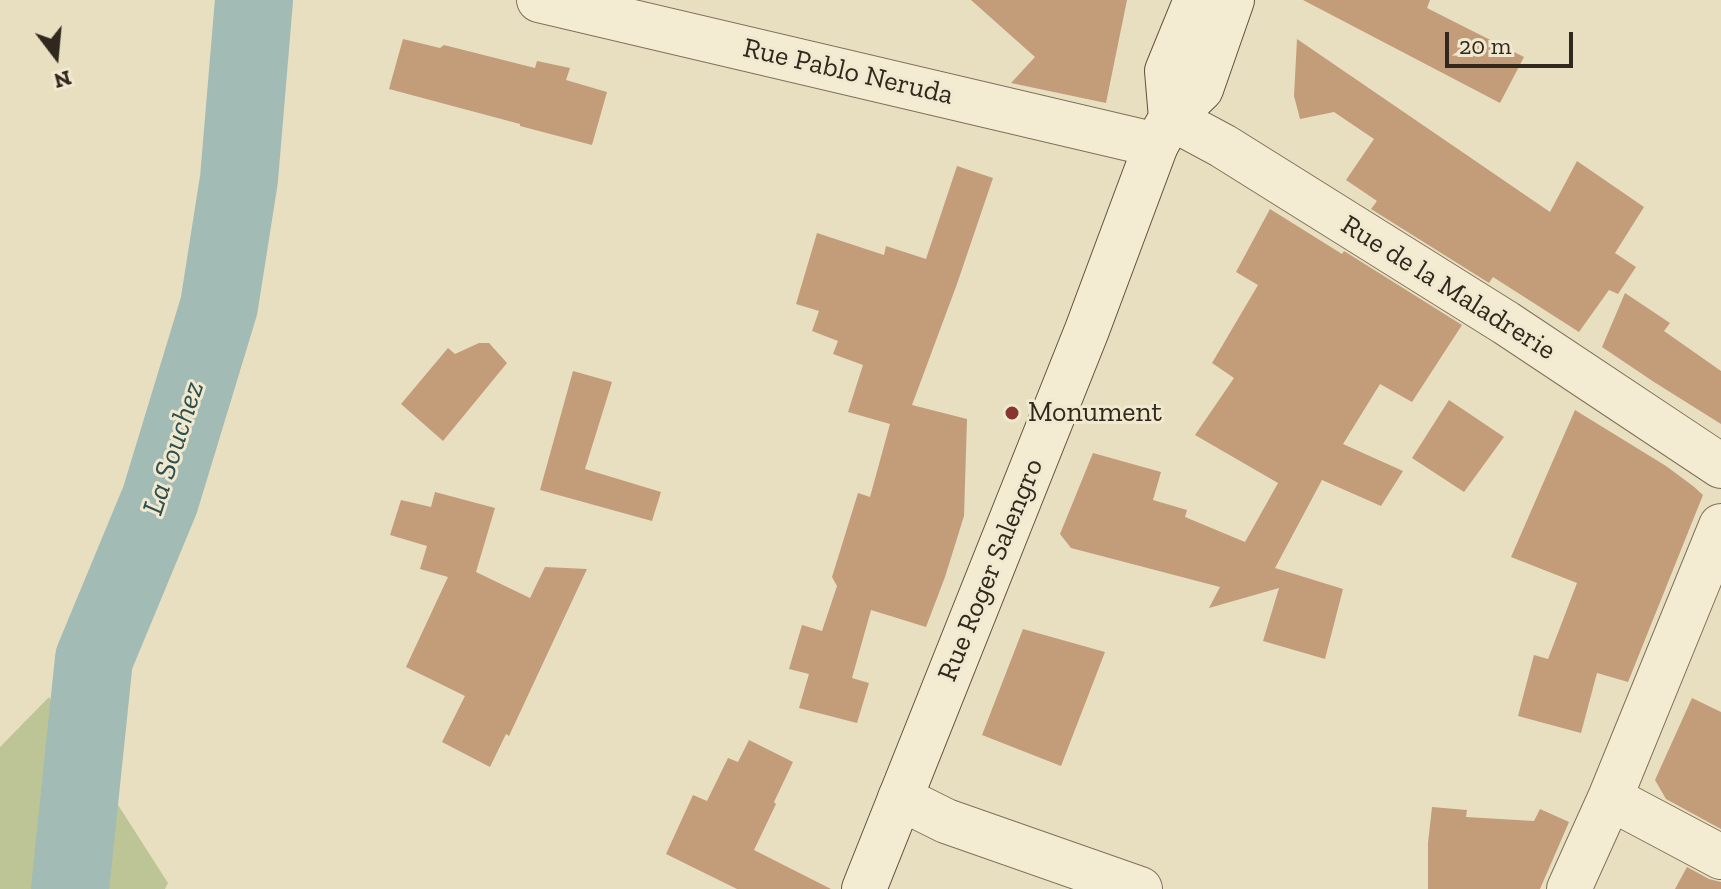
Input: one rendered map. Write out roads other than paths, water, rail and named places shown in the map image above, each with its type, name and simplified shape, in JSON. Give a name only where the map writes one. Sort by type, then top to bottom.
[{"type":"street","name":"Rue Pablo Neruda","points":[[539,0],[1039,117],[1164,132]]},
{"type":"street","name":"Rue Roger Salengro","points":[[864,889],[1164,132],[1167,71],[1196,0]]},
{"type":"street","name":"Rue Roger Salengro","points":[[1164,132],[1201,89],[1232,0]]},
{"type":"street","name":"Rue de la Maladrerie","points":[[1164,132],[1223,146],[1492,315],[1721,466]]},
{"type":"street","points":[[1569,889],[1610,798],[1721,526]]},
{"type":"street","points":[[900,798],[946,821],[1140,889]]},
{"type":"street","points":[[1610,798],[1721,857]]},
{"type":"waterway","name":"La Souchez","points":[[70,889],[94,659],[160,500],[219,306],[239,179],[254,0]]},
{"type":"place","name":"Monument","points":[[1012,413]]}]
